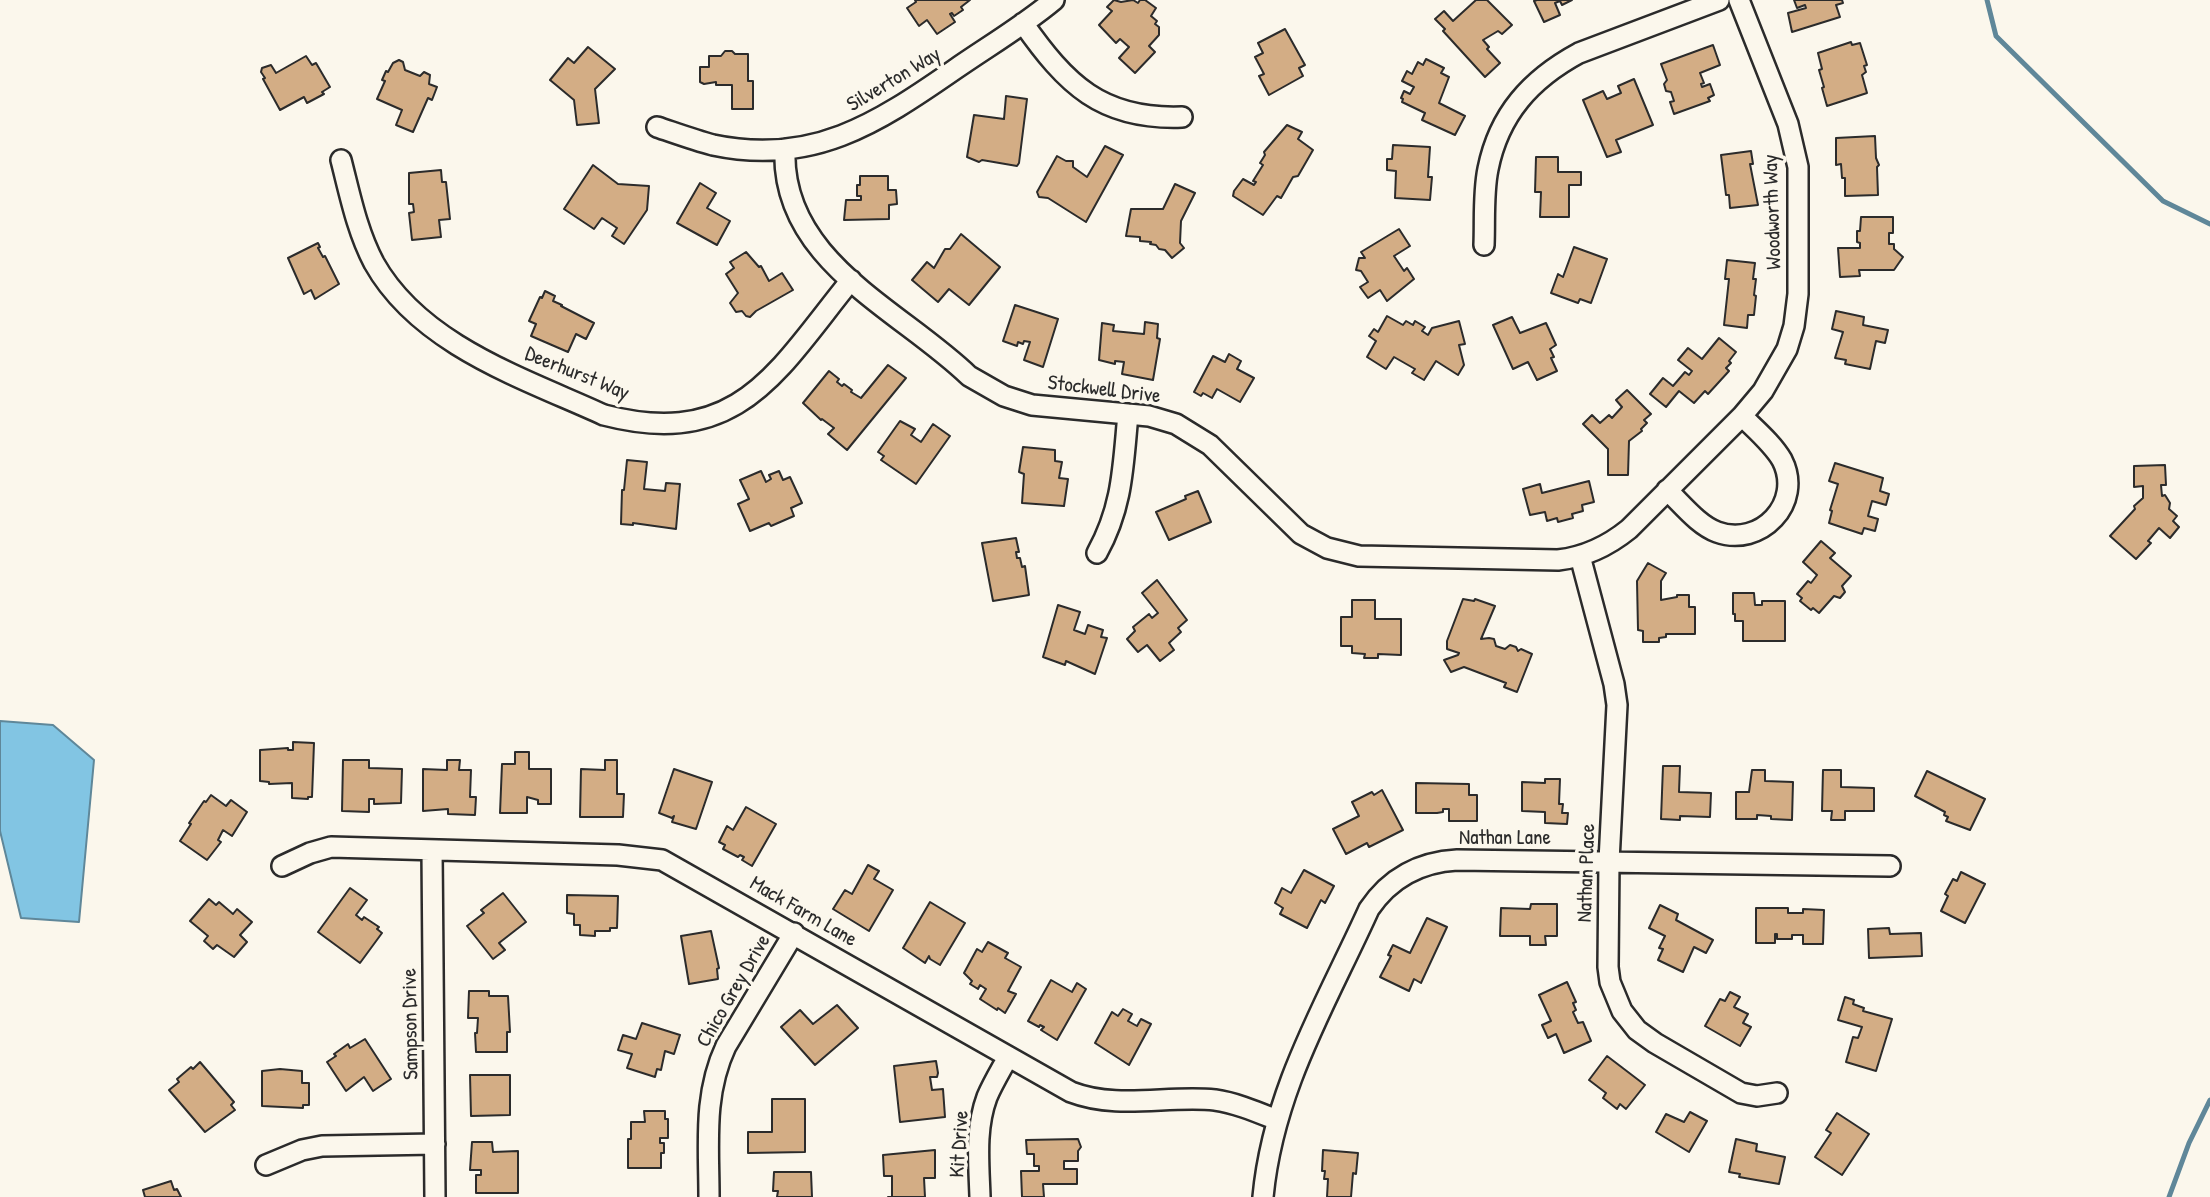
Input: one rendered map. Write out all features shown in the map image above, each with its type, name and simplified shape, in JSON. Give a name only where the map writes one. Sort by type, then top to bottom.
[{"type":"street","name":"Silverton Way","points":[[657,127],[702,142],[732,148],[785,149],[820,143],[867,126],[900,107],[1054,0]]},
{"type":"street","points":[[1484,246],[1486,186],[1492,154],[1503,124],[1533,85],[1558,65],[1579,53],[1719,0]]},
{"type":"street","name":"Woodworth Way","points":[[1580,556],[1609,544],[1624,534],[1742,416],[1763,391],[1787,349],[1794,326],[1798,294],[1798,167],[1791,134],[1740,0]]},
{"type":"street","points":[[1023,23],[1055,67],[1071,83],[1096,99],[1140,114],[1182,117]]},
{"type":"street","name":"Stockwell Drive","points":[[785,149],[788,183],[799,216],[822,254],[969,376],[990,390],[1032,405],[1166,420],[1190,431],[1210,446],[1301,534],[1338,552],[1384,557],[1558,560],[1580,556]]},
{"type":"street","name":"Deerhurst Way","points":[[341,160],[353,208],[374,262],[409,308],[487,362],[604,415],[624,420],[675,424],[724,412],[746,400],[777,372],[851,280]]},
{"type":"street","points":[[1097,552],[1112,524],[1119,500],[1128,414]]},
{"type":"street","points":[[1667,490],[1699,521],[1719,533],[1744,535],[1773,521],[1785,500],[1788,484],[1784,468],[1777,453],[1742,416]]},
{"type":"street","name":"Nathan Place","points":[[1580,556],[1614,684],[1617,705],[1609,861],[1610,982],[1622,1011],[1648,1039],[1736,1090],[1757,1096],[1777,1093]]},
{"type":"street","name":"Mack Farm Lane","points":[[282,866],[331,847],[618,855],[662,860],[1059,1086],[1083,1096],[1119,1101],[1215,1100],[1277,1120]]},
{"type":"street","name":"Sampson Drive","points":[[432,850],[435,1197]]},
{"type":"street","name":"Nathan Lane","points":[[1263,1197],[1266,1165],[1289,1080],[1361,923],[1376,899],[1389,885],[1413,870],[1447,861],[1890,866]]},
{"type":"street","name":"Chico Grey Drive","points":[[709,1197],[708,1105],[717,1066],[726,1046],[794,933]]},
{"type":"street","name":"Kit Drive","points":[[979,1197],[981,1121],[989,1092],[1008,1057]]},
{"type":"street","points":[[266,1165],[302,1150],[322,1146],[435,1144]]},
{"type":"water","points":[[0,721],[53,725],[94,760],[79,922],[21,918],[0,831]]},
{"type":"building","points":[[915,0],[970,0],[961,7],[963,10],[954,16],[950,14],[955,22],[937,34],[927,20],[919,26],[907,8],[916,2]]},
{"type":"building","points":[[1114,0],[1133,0],[1138,3],[1145,0],[1156,8],[1151,16],[1157,21],[1155,24],[1159,27],[1159,35],[1149,46],[1155,52],[1135,73],[1119,58],[1129,47],[1120,39],[1116,43],[1099,25],[1112,11],[1107,7]]},
{"type":"building","points":[[1476,0],[1487,0],[1512,25],[1502,34],[1498,31],[1483,40],[1489,47],[1487,49],[1500,63],[1485,77],[1435,19],[1444,11],[1453,21]]},
{"type":"building","points":[[1572,0],[1562,5],[1560,1],[1555,3],[1560,15],[1544,22],[1534,1]]},
{"type":"building","points":[[1794,0],[1842,0],[1843,3],[1836,5],[1840,17],[1792,32],[1788,13],[1806,8],[1805,5],[1797,8]]},
{"type":"building","points":[[1285,29],[1305,65],[1299,68],[1303,76],[1269,95],[1259,76],[1264,74],[1255,57],[1263,53],[1258,43]]},
{"type":"building","points":[[1851,42],[1852,45],[1860,43],[1867,65],[1864,66],[1866,72],[1862,75],[1867,93],[1827,106],[1818,53]]},
{"type":"building","points":[[1713,45],[1720,65],[1700,73],[1704,83],[1701,84],[1702,87],[1710,84],[1714,95],[1708,98],[1710,101],[1674,114],[1670,102],[1674,101],[1671,92],[1666,91],[1664,84],[1667,80],[1661,64]]},
{"type":"building","points":[[588,47],[615,69],[595,89],[599,123],[577,125],[574,100],[550,80],[568,58],[574,63]]},
{"type":"building","points":[[725,51],[748,54],[748,81],[753,81],[753,109],[732,109],[732,85],[700,82],[700,67],[709,67],[709,56],[721,56]]},
{"type":"building","points":[[306,56],[312,65],[316,63],[330,87],[322,92],[324,94],[307,103],[304,97],[280,110],[263,79],[262,68],[271,65],[276,73]]},
{"type":"building","points":[[1426,59],[1444,68],[1441,73],[1449,77],[1439,103],[1465,116],[1455,135],[1422,120],[1425,113],[1402,102],[1404,91],[1410,94],[1414,87],[1402,81],[1407,71],[1412,74],[1418,62],[1423,65]]},
{"type":"building","points":[[399,60],[403,62],[405,70],[420,76],[424,72],[430,75],[429,84],[437,87],[432,100],[428,98],[413,132],[396,125],[402,110],[377,99],[385,81],[382,80],[386,71]]},
{"type":"building","points":[[1634,79],[1653,125],[1616,140],[1621,152],[1607,157],[1583,100],[1603,91],[1607,99],[1621,93],[1618,86]]},
{"type":"building","points":[[1006,96],[1027,99],[1019,163],[1017,166],[982,160],[979,162],[967,157],[974,115],[1004,119]]},
{"type":"building","points":[[1287,125],[1302,132],[1298,139],[1313,150],[1298,176],[1293,177],[1281,198],[1277,196],[1263,215],[1233,196],[1234,191],[1243,179],[1254,185],[1256,182],[1253,181],[1263,165],[1260,163],[1264,152]]},
{"type":"building","points":[[1875,136],[1879,165],[1878,195],[1845,196],[1845,178],[1842,178],[1841,164],[1836,165],[1836,138]]},
{"type":"building","points":[[1393,145],[1430,147],[1430,200],[1395,198],[1396,171],[1387,170],[1387,159],[1392,159]]},
{"type":"building","points":[[1105,146],[1123,155],[1086,222],[1048,198],[1039,197],[1037,192],[1057,156],[1073,161],[1073,167],[1087,177]]},
{"type":"building","points":[[1751,151],[1753,164],[1750,164],[1758,205],[1730,208],[1721,155]]},
{"type":"building","points":[[1536,157],[1558,157],[1558,172],[1581,172],[1581,185],[1569,185],[1569,217],[1540,217],[1541,192],[1535,192]]},
{"type":"building","points":[[593,165],[618,184],[649,186],[647,210],[624,244],[612,236],[617,228],[602,218],[594,229],[564,209]]},
{"type":"building","points":[[441,170],[442,182],[446,182],[450,219],[439,220],[441,237],[412,240],[409,213],[414,212],[413,204],[409,204],[409,173]]},
{"type":"building","points":[[860,176],[888,176],[888,190],[896,190],[897,204],[889,205],[889,219],[844,220],[846,200],[861,200],[861,196],[857,196]]},
{"type":"building","points":[[700,183],[716,193],[707,208],[730,221],[717,245],[677,223]]},
{"type":"building","points":[[1175,184],[1195,193],[1181,221],[1180,243],[1184,248],[1172,258],[1165,250],[1150,244],[1151,242],[1140,241],[1140,237],[1126,236],[1131,209],[1163,209]]},
{"type":"building","points":[[1861,217],[1893,217],[1893,233],[1889,233],[1889,244],[1894,244],[1894,249],[1903,257],[1894,270],[1859,270],[1860,276],[1840,277],[1838,248],[1860,248],[1857,231],[1860,231]]},
{"type":"building","points":[[1399,229],[1410,246],[1394,256],[1404,271],[1407,268],[1414,279],[1387,301],[1380,290],[1368,298],[1360,287],[1368,282],[1361,271],[1356,270],[1359,258],[1365,258],[1361,252]]},
{"type":"building","points":[[961,234],[1000,267],[969,305],[949,289],[938,302],[912,280],[927,262],[934,268],[945,249],[950,249]]},
{"type":"building","points":[[318,243],[318,248],[339,284],[315,299],[311,290],[304,294],[288,258]]},
{"type":"building","points":[[1574,247],[1607,259],[1591,303],[1580,299],[1578,303],[1551,293],[1558,274],[1563,277]]},
{"type":"building","points":[[746,252],[761,266],[769,281],[782,273],[793,290],[750,317],[742,311],[736,312],[730,303],[738,293],[726,274],[734,268],[730,262]]},
{"type":"building","points":[[1727,260],[1755,263],[1754,315],[1748,315],[1747,328],[1724,325],[1729,279],[1725,279]]},
{"type":"building","points":[[545,291],[555,296],[553,301],[594,323],[586,339],[576,334],[568,352],[531,336],[536,324],[529,321]]},
{"type":"building","points":[[1015,305],[1058,319],[1043,367],[1024,360],[1030,342],[1018,342],[1017,346],[1003,341]]},
{"type":"building","points":[[1836,311],[1864,317],[1863,325],[1888,330],[1885,343],[1876,341],[1870,369],[1845,364],[1846,360],[1835,358],[1843,332],[1832,329]]},
{"type":"building","points":[[1387,316],[1403,325],[1406,321],[1413,325],[1415,321],[1425,327],[1422,331],[1428,335],[1432,328],[1459,321],[1465,344],[1459,345],[1464,365],[1458,375],[1436,361],[1424,380],[1412,373],[1415,369],[1394,357],[1386,369],[1367,357],[1376,341],[1369,336],[1374,329],[1378,332]]},
{"type":"building","points":[[1512,317],[1520,333],[1546,323],[1556,345],[1550,349],[1557,371],[1537,380],[1528,362],[1513,369],[1493,325]]},
{"type":"building","points":[[1145,322],[1158,324],[1157,338],[1160,339],[1153,380],[1122,374],[1124,362],[1115,361],[1115,364],[1099,360],[1102,323],[1114,325],[1113,331],[1144,334]]},
{"type":"building","points":[[1719,338],[1736,352],[1726,368],[1729,371],[1708,394],[1705,391],[1694,403],[1679,391],[1666,407],[1650,394],[1663,378],[1673,386],[1685,372],[1689,375],[1692,371],[1678,360],[1688,348],[1702,359]]},
{"type":"building","points":[[1229,354],[1241,361],[1237,369],[1254,378],[1240,402],[1217,389],[1212,398],[1194,392],[1213,356],[1225,362]]},
{"type":"building","points":[[888,365],[906,378],[847,450],[828,434],[834,428],[803,403],[829,371],[839,379],[837,382],[842,386],[844,384],[861,398]]},
{"type":"building","points":[[1627,390],[1651,414],[1644,420],[1647,423],[1642,431],[1629,441],[1628,475],[1608,475],[1608,449],[1583,424],[1592,415],[1600,423],[1609,415],[1612,418],[1622,407],[1616,400]]},
{"type":"building","points":[[900,421],[915,429],[911,435],[921,442],[933,424],[950,436],[916,484],[881,460],[884,456],[878,452]]},
{"type":"building","points":[[1023,447],[1055,450],[1055,461],[1062,462],[1059,478],[1068,479],[1064,506],[1022,503],[1024,474],[1019,472]]},
{"type":"building","points":[[627,460],[647,462],[644,489],[665,491],[666,483],[680,484],[676,529],[621,524],[622,490]]},
{"type":"building","points":[[1835,463],[1883,478],[1880,491],[1889,494],[1886,505],[1872,501],[1868,516],[1878,519],[1875,531],[1864,528],[1862,534],[1829,523],[1838,484],[1829,481]]},
{"type":"building","points":[[2165,465],[2166,485],[2161,485],[2162,496],[2165,495],[2170,503],[2169,509],[2177,516],[2173,521],[2179,527],[2170,538],[2159,528],[2148,541],[2151,543],[2136,559],[2110,536],[2143,498],[2143,486],[2134,487],[2134,466]]},
{"type":"building","points":[[761,471],[766,482],[771,479],[769,475],[779,471],[783,480],[790,477],[802,503],[791,508],[794,516],[750,531],[738,504],[749,499],[740,480]]},
{"type":"building","points":[[1589,481],[1594,502],[1582,505],[1583,511],[1572,514],[1573,518],[1558,522],[1557,518],[1547,521],[1545,512],[1530,515],[1523,489],[1540,484],[1542,493]]},
{"type":"building","points":[[1198,491],[1211,522],[1169,540],[1156,512]]},
{"type":"building","points":[[1016,538],[1019,552],[1016,552],[1017,558],[1020,558],[1022,567],[1025,566],[1029,595],[993,601],[982,543]]},
{"type":"building","points":[[1821,541],[1835,553],[1830,558],[1851,576],[1842,586],[1845,592],[1840,598],[1834,596],[1819,613],[1800,601],[1802,598],[1797,594],[1817,575],[1803,562]]},
{"type":"building","points":[[1648,563],[1666,573],[1661,581],[1661,600],[1677,595],[1689,595],[1689,607],[1695,607],[1695,634],[1666,634],[1666,637],[1659,638],[1659,642],[1643,642],[1643,631],[1638,630],[1637,581]]},
{"type":"building","points":[[1157,580],[1187,620],[1178,628],[1181,632],[1169,643],[1174,650],[1160,661],[1147,645],[1138,652],[1127,639],[1135,631],[1133,627],[1149,614],[1152,618],[1158,613],[1142,593]]},
{"type":"building","points":[[1733,593],[1754,593],[1755,605],[1762,605],[1762,601],[1785,601],[1785,641],[1743,641],[1743,621],[1735,621],[1733,614]]},
{"type":"building","points":[[1463,599],[1475,599],[1495,606],[1481,639],[1494,639],[1496,646],[1505,649],[1510,645],[1518,651],[1521,649],[1532,654],[1517,692],[1504,687],[1506,683],[1464,667],[1451,672],[1444,660],[1459,653],[1447,649],[1447,641]]},
{"type":"building","points":[[1352,600],[1375,600],[1375,619],[1401,619],[1401,655],[1378,654],[1378,658],[1364,658],[1365,654],[1352,653],[1352,646],[1341,646],[1341,617],[1352,617]]},
{"type":"building","points":[[1058,605],[1080,612],[1074,630],[1085,634],[1088,625],[1103,630],[1101,637],[1107,638],[1095,674],[1066,661],[1065,665],[1043,657]]},
{"type":"building","points":[[293,742],[314,743],[312,797],[308,799],[292,798],[292,783],[269,784],[260,781],[260,750],[293,750]]},
{"type":"building","points":[[515,752],[529,752],[529,769],[551,769],[551,804],[538,804],[538,800],[527,797],[527,813],[500,813],[502,764],[515,764]]},
{"type":"building","points":[[343,760],[369,760],[369,768],[402,769],[401,803],[374,804],[374,799],[369,799],[369,812],[342,811]]},
{"type":"building","points":[[447,760],[460,760],[459,770],[471,770],[470,797],[476,797],[475,815],[448,814],[448,809],[423,811],[423,769],[447,770]]},
{"type":"building","points":[[605,760],[617,760],[617,794],[624,794],[623,817],[580,817],[581,769],[605,770]]},
{"type":"building","points":[[1663,766],[1680,766],[1679,792],[1711,793],[1710,817],[1680,816],[1680,820],[1661,819]]},
{"type":"building","points":[[674,769],[712,782],[696,829],[672,822],[674,816],[672,818],[659,813]]},
{"type":"building","points":[[1752,770],[1765,770],[1765,781],[1793,782],[1792,820],[1757,815],[1757,819],[1736,819],[1736,792],[1749,792]]},
{"type":"building","points":[[1823,770],[1841,770],[1841,787],[1874,788],[1874,811],[1845,811],[1845,820],[1831,820],[1832,811],[1822,811]]},
{"type":"building","points":[[1927,771],[1985,799],[1970,830],[1946,821],[1948,817],[1944,815],[1945,812],[1915,796]]},
{"type":"building","points":[[1545,779],[1560,779],[1559,804],[1563,804],[1562,813],[1568,813],[1567,824],[1545,823],[1545,812],[1522,811],[1522,782],[1545,783]]},
{"type":"building","points":[[1416,783],[1469,784],[1469,795],[1477,795],[1477,821],[1449,821],[1449,809],[1437,813],[1416,813]]},
{"type":"building","points":[[1382,790],[1403,830],[1369,847],[1367,843],[1346,854],[1333,829],[1359,816],[1352,802]]},
{"type":"building","points":[[211,795],[226,806],[231,800],[247,812],[232,836],[223,830],[218,840],[221,842],[207,860],[180,841],[191,824],[189,823]]},
{"type":"building","points":[[746,807],[776,824],[752,866],[742,860],[744,857],[738,857],[723,849],[725,845],[719,842],[727,826],[733,830]]},
{"type":"building","points":[[868,865],[879,871],[874,879],[893,890],[869,931],[833,909],[845,890],[852,894]]},
{"type":"building","points":[[1304,870],[1334,886],[1325,903],[1321,900],[1307,928],[1280,914],[1283,908],[1275,903],[1282,888],[1291,893]]},
{"type":"building","points":[[1961,872],[1985,884],[1965,923],[1941,911],[1948,896],[1945,894],[1953,879],[1957,881]]},
{"type":"building","points":[[350,888],[367,900],[356,915],[379,927],[377,929],[382,933],[360,963],[318,932]]},
{"type":"building","points":[[503,893],[526,922],[499,943],[505,950],[493,959],[467,926],[484,913],[481,910]]},
{"type":"building","points":[[567,895],[618,896],[617,928],[595,931],[595,936],[580,935],[580,925],[574,925],[574,914],[567,913]]},
{"type":"building","points":[[209,899],[216,905],[219,902],[233,914],[237,909],[252,922],[240,935],[247,942],[234,957],[217,945],[213,949],[204,941],[208,936],[190,921]]},
{"type":"building","points":[[930,902],[965,923],[940,965],[929,956],[925,963],[903,948]]},
{"type":"building","points":[[1531,904],[1557,904],[1557,936],[1545,936],[1546,945],[1530,945],[1530,936],[1500,936],[1501,908],[1530,909]]},
{"type":"building","points":[[1660,905],[1678,914],[1676,920],[1713,940],[1706,953],[1694,947],[1683,972],[1658,960],[1663,949],[1659,948],[1665,936],[1649,928]]},
{"type":"building","points":[[1756,908],[1788,908],[1788,913],[1803,913],[1803,909],[1824,910],[1823,944],[1803,944],[1803,935],[1792,935],[1792,939],[1777,939],[1777,934],[1775,943],[1756,943]]},
{"type":"building","points":[[1427,918],[1447,927],[1421,983],[1414,979],[1409,991],[1380,977],[1391,956],[1388,955],[1393,945],[1410,953]]},
{"type":"building","points":[[1889,928],[1890,934],[1921,933],[1922,956],[1869,958],[1868,929]]},
{"type":"building","points":[[711,931],[719,968],[718,979],[689,984],[681,936]]},
{"type":"building","points":[[988,942],[1008,953],[1005,958],[1021,967],[1008,991],[1016,994],[1005,1013],[980,999],[986,989],[980,985],[978,989],[970,984],[972,981],[964,973],[977,949],[982,952]]},
{"type":"building","points":[[1051,980],[1072,992],[1077,983],[1086,989],[1057,1040],[1041,1030],[1044,1027],[1028,1021]]},
{"type":"building","points":[[1567,982],[1576,1002],[1573,1003],[1576,1010],[1573,1012],[1578,1023],[1583,1022],[1591,1041],[1564,1053],[1556,1034],[1548,1038],[1542,1025],[1551,1021],[1539,995]]},
{"type":"building","points":[[469,991],[489,991],[489,996],[508,996],[510,1032],[507,1032],[507,1052],[476,1052],[475,1033],[478,1018],[468,1018]]},
{"type":"building","points":[[1730,992],[1740,997],[1734,1007],[1748,1014],[1743,1023],[1751,1027],[1740,1046],[1705,1026],[1720,999],[1725,1001]]},
{"type":"building","points":[[1845,997],[1854,1000],[1853,1004],[1864,1008],[1863,1011],[1892,1019],[1876,1071],[1846,1062],[1853,1037],[1858,1038],[1862,1027],[1838,1020]]},
{"type":"building","points":[[837,1005],[858,1028],[815,1065],[781,1027],[800,1010],[813,1024]]},
{"type":"building","points":[[1123,1009],[1132,1014],[1128,1021],[1137,1026],[1141,1019],[1151,1024],[1129,1065],[1095,1043],[1112,1012],[1118,1016]]},
{"type":"building","points":[[642,1023],[680,1035],[674,1054],[665,1051],[661,1070],[657,1069],[655,1077],[627,1068],[632,1054],[618,1050],[623,1035],[636,1039]]},
{"type":"building","points":[[365,1039],[391,1079],[373,1091],[364,1077],[346,1091],[327,1062],[348,1044],[350,1048]]},
{"type":"building","points":[[1607,1056],[1645,1085],[1626,1109],[1620,1104],[1617,1109],[1603,1098],[1606,1093],[1589,1080]]},
{"type":"building","points":[[936,1061],[937,1077],[930,1077],[932,1090],[943,1089],[945,1117],[900,1122],[894,1066]]},
{"type":"building","points":[[200,1062],[234,1102],[231,1105],[235,1110],[205,1132],[169,1090],[179,1082],[177,1079]]},
{"type":"building","points":[[262,1071],[302,1071],[302,1083],[309,1083],[309,1105],[303,1105],[303,1108],[262,1106]]},
{"type":"building","points":[[470,1075],[510,1075],[510,1115],[471,1116]]},
{"type":"building","points":[[772,1099],[805,1099],[805,1152],[748,1153],[748,1132],[772,1132]]},
{"type":"building","points":[[644,1111],[665,1111],[665,1119],[668,1119],[668,1138],[660,1138],[660,1143],[664,1143],[661,1168],[628,1168],[631,1122],[645,1122]]},
{"type":"building","points":[[1690,1112],[1707,1121],[1689,1152],[1656,1132],[1666,1114],[1684,1122]]},
{"type":"building","points":[[1837,1113],[1869,1134],[1842,1175],[1815,1157],[1831,1133],[1826,1130]]},
{"type":"building","points":[[1078,1139],[1081,1147],[1078,1161],[1064,1161],[1064,1169],[1077,1169],[1077,1184],[1043,1184],[1044,1197],[1022,1197],[1021,1171],[1039,1171],[1039,1166],[1034,1166],[1034,1154],[1027,1154],[1026,1140]]},
{"type":"building","points":[[1736,1139],[1757,1144],[1756,1151],[1785,1157],[1779,1184],[1739,1177],[1740,1174],[1729,1172]]},
{"type":"building","points":[[472,1142],[492,1142],[493,1152],[518,1151],[518,1193],[476,1193],[476,1175],[481,1175],[481,1170],[470,1170]]},
{"type":"building","points":[[935,1150],[935,1178],[924,1178],[925,1197],[892,1197],[892,1176],[884,1176],[883,1155]]},
{"type":"building","points":[[1323,1150],[1358,1153],[1351,1197],[1327,1197],[1328,1179],[1324,1179],[1325,1171],[1322,1171]]},
{"type":"building","points":[[774,1172],[811,1172],[812,1197],[777,1197],[778,1191],[773,1191]]},
{"type":"building","points":[[171,1181],[174,1190],[177,1189],[181,1197],[145,1197],[143,1190]]},
{"type":"waterway","points":[[1987,0],[1996,36],[2163,201],[2210,224]]},
{"type":"waterway","points":[[2169,1197],[2189,1143],[2210,1100]]}]
